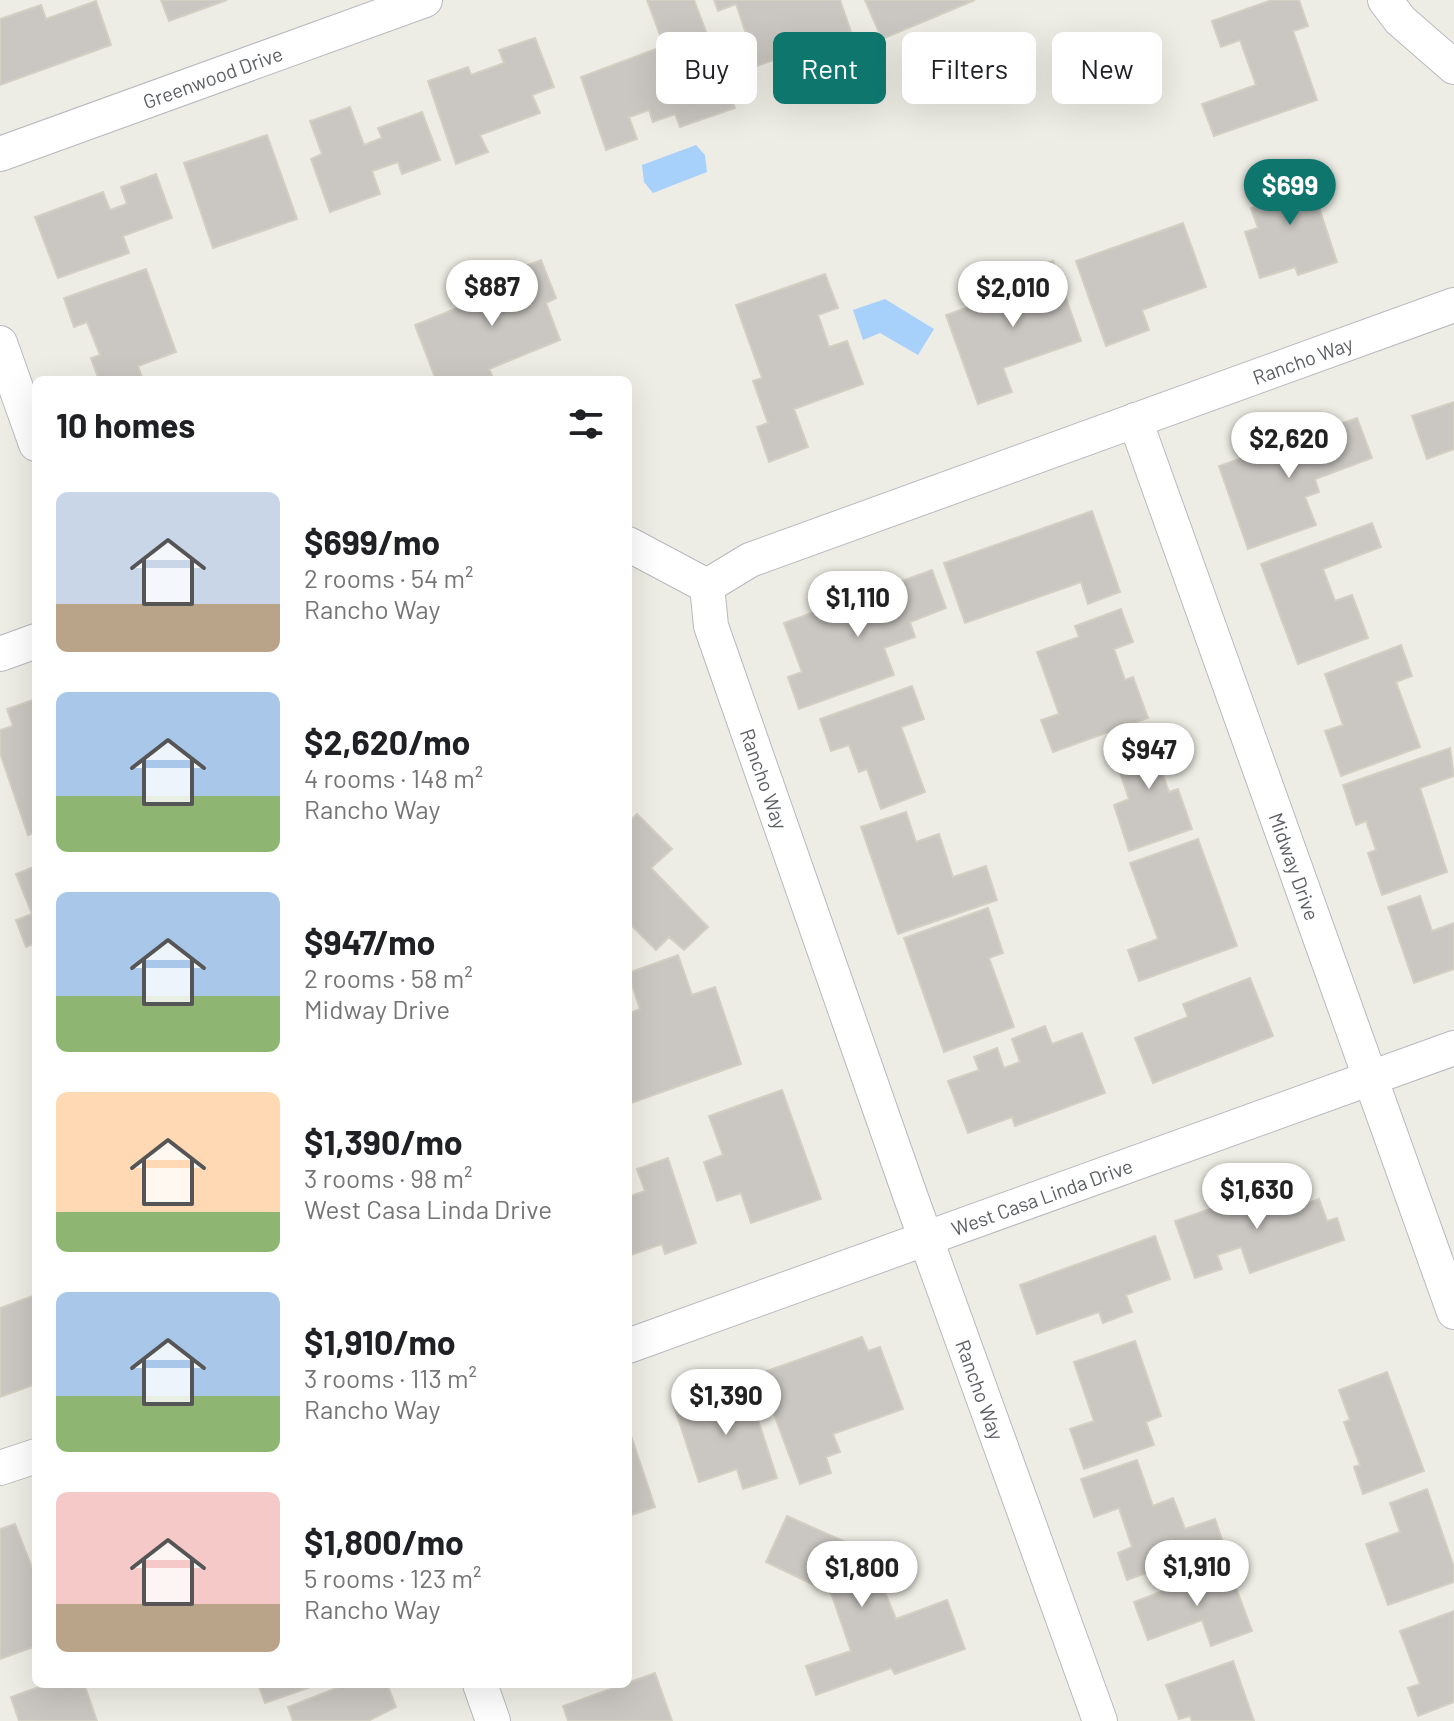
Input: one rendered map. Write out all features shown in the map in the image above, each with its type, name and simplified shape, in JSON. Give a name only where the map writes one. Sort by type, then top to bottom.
[{"type":"street","points":[[1385,0],[1400,20],[1454,67]]},
{"type":"street","name":"Greenwood Drive","points":[[0,154],[406,3]]},
{"type":"street","name":"Rancho Way","points":[[1100,1721],[711,626],[707,586],[750,560],[1454,305]]},
{"type":"street","points":[[0,343],[32,433]]},
{"type":"street","name":"Midway Drive","points":[[1135,420],[1454,1312]]},
{"type":"street","points":[[632,546],[707,586]]},
{"type":"street","points":[[0,654],[32,642]]},
{"type":"street","name":"West Casa Linda Drive","points":[[632,1345],[1454,1048]]},
{"type":"street","points":[[0,1468],[32,1457]]},
{"type":"street","points":[[481,1688],[493,1721]]},
{"type":"water","points":[[696,145],[705,155],[707,172],[653,193],[644,182],[642,165]]},
{"type":"water","points":[[885,299],[934,329],[918,355],[880,333],[863,340],[853,310]]},
{"type":"building","points":[[161,0],[227,0],[169,21]]},
{"type":"building","points":[[647,0],[694,0],[706,32],[659,32]]},
{"type":"building","points":[[714,0],[840,0],[851,32],[773,32],[773,60],[757,66],[757,32],[745,32],[736,4],[718,11]]},
{"type":"building","points":[[865,0],[975,0],[886,37],[886,32],[879,32]]},
{"type":"building","points":[[1272,0],[1299,0],[1308,26],[1293,31],[1317,100],[1214,136],[1202,104],[1256,85],[1240,40],[1221,47],[1212,21]]},
{"type":"building","points":[[96,1],[111,45],[0,85],[0,19],[41,5],[46,19]]},
{"type":"building","points":[[535,38],[554,87],[532,95],[540,113],[480,135],[488,152],[456,164],[428,81],[468,67],[471,75],[504,63],[499,50]]},
{"type":"building","points":[[656,49],[656,104],[733,104],[735,108],[680,127],[675,114],[653,122],[649,110],[629,117],[637,139],[606,150],[581,77]]},
{"type":"building","points":[[350,107],[364,145],[382,138],[378,128],[422,112],[440,160],[402,174],[398,162],[372,171],[380,194],[330,212],[311,159],[322,154],[310,121]]},
{"type":"building","points":[[267,135],[297,219],[213,248],[184,163]]},
{"type":"building","points":[[1304,162],[1337,262],[1298,275],[1295,267],[1260,278],[1245,232],[1258,228],[1251,208],[1274,200],[1266,174]]},
{"type":"building","points":[[156,174],[172,218],[123,236],[129,253],[58,278],[35,217],[103,192],[110,210],[127,204],[121,187]]},
{"type":"building","points":[[1183,223],[1206,287],[1142,310],[1149,330],[1106,346],[1076,261]]},
{"type":"building","points":[[541,260],[556,298],[546,303],[560,340],[489,369],[492,376],[434,376],[415,325],[512,286],[507,273]]},
{"type":"building","points":[[1053,261],[1081,341],[1003,368],[1012,392],[978,404],[946,315],[1011,292],[1006,277]]},
{"type":"building","points":[[146,269],[176,352],[138,366],[142,376],[98,376],[91,358],[100,355],[87,322],[74,327],[64,298]]},
{"type":"building","points":[[825,274],[838,308],[818,315],[829,347],[847,341],[863,384],[794,409],[808,447],[769,462],[757,427],[768,423],[753,381],[762,378],[736,305]]},
{"type":"building","points":[[1454,402],[1454,449],[1427,459],[1412,416]]},
{"type":"building","points":[[1357,418],[1372,458],[1315,479],[1319,492],[1305,497],[1316,525],[1248,549],[1219,466]]},
{"type":"building","points":[[1092,511],[1120,592],[1088,604],[1081,582],[965,623],[944,563]]},
{"type":"building","points":[[1372,523],[1381,547],[1323,569],[1335,601],[1352,595],[1368,638],[1298,664],[1261,564]]},
{"type":"building","points":[[932,570],[946,608],[910,622],[915,637],[884,648],[894,675],[799,709],[788,677],[802,672],[784,623],[825,608],[829,618],[858,608],[855,598]]},
{"type":"building","points":[[1121,609],[1133,642],[1114,649],[1125,680],[1133,677],[1148,718],[1053,752],[1041,720],[1059,714],[1037,652],[1079,637],[1075,626]]},
{"type":"building","points":[[1401,645],[1412,676],[1396,682],[1420,747],[1341,776],[1325,731],[1343,725],[1325,674]]},
{"type":"building","points":[[912,686],[924,719],[901,727],[925,792],[881,809],[867,769],[859,772],[849,745],[831,751],[820,719]]},
{"type":"building","points":[[32,700],[32,834],[28,835],[0,753],[0,730],[13,726],[7,709]]},
{"type":"building","points":[[1162,724],[1174,759],[1159,764],[1169,792],[1178,789],[1192,829],[1129,851],[1114,805],[1129,799],[1115,758],[1127,753],[1122,738]]},
{"type":"building","points":[[1450,748],[1454,776],[1420,788],[1447,872],[1382,895],[1368,853],[1376,850],[1366,821],[1356,825],[1343,785]]},
{"type":"building","points":[[906,812],[916,842],[939,834],[953,877],[986,866],[997,900],[898,934],[861,827]]},
{"type":"building","points":[[637,814],[672,849],[651,868],[708,927],[684,950],[669,937],[656,950],[632,926],[632,819]]},
{"type":"building","points":[[1198,839],[1237,946],[1139,981],[1128,950],[1158,939],[1130,863]]},
{"type":"building","points":[[32,868],[32,914],[16,874]]},
{"type":"building","points":[[1420,896],[1432,931],[1454,923],[1454,969],[1414,983],[1388,907]]},
{"type":"building","points":[[988,908],[1003,953],[989,958],[1014,1027],[944,1052],[904,938]]},
{"type":"building","points":[[32,914],[32,945],[26,947],[16,920]]},
{"type":"building","points":[[678,955],[692,995],[715,987],[741,1064],[632,1103],[632,1012],[640,1009],[632,985],[632,972]]},
{"type":"building","points":[[1250,978],[1273,1036],[1153,1083],[1135,1038],[1188,1017],[1183,1004]]},
{"type":"building","points":[[1045,1026],[1052,1044],[1082,1033],[1105,1093],[1015,1126],[1012,1117],[968,1133],[948,1081],[979,1070],[974,1057],[997,1048],[1004,1068],[1020,1062],[1012,1039]]},
{"type":"building","points":[[782,1090],[821,1199],[751,1223],[741,1193],[717,1201],[704,1162],[723,1155],[709,1116]]},
{"type":"building","points":[[668,1158],[696,1243],[665,1254],[662,1244],[632,1255],[632,1196],[645,1191],[637,1169]]},
{"type":"building","points":[[1288,1182],[1297,1207],[1319,1199],[1327,1221],[1337,1218],[1344,1240],[1250,1273],[1241,1247],[1217,1255],[1222,1269],[1195,1278],[1175,1221]]},
{"type":"building","points":[[1155,1236],[1170,1279],[1126,1295],[1132,1312],[1103,1323],[1099,1312],[1037,1334],[1020,1285]]},
{"type":"building","points":[[32,1296],[32,1385],[0,1397],[0,1308]]},
{"type":"building","points":[[862,1337],[868,1351],[880,1347],[903,1409],[833,1434],[840,1452],[826,1457],[831,1473],[800,1484],[759,1374]]},
{"type":"building","points":[[1135,1341],[1161,1416],[1146,1422],[1154,1445],[1084,1469],[1070,1429],[1094,1421],[1074,1362]]},
{"type":"building","points":[[1387,1372],[1424,1471],[1363,1494],[1354,1467],[1360,1465],[1344,1422],[1350,1420],[1339,1390]]},
{"type":"building","points":[[746,1383],[777,1478],[743,1489],[737,1469],[699,1482],[674,1406]]},
{"type":"building","points":[[632,1439],[655,1507],[632,1515]]},
{"type":"building","points":[[1137,1460],[1153,1506],[1173,1498],[1185,1529],[1215,1519],[1224,1545],[1127,1580],[1118,1553],[1132,1547],[1119,1508],[1094,1517],[1081,1479]]},
{"type":"building","points":[[1427,1489],[1454,1567],[1454,1582],[1388,1605],[1366,1544],[1400,1532],[1390,1503]]},
{"type":"building","points":[[787,1516],[897,1565],[884,1590],[896,1619],[947,1600],[965,1649],[895,1674],[891,1668],[816,1695],[806,1666],[851,1651],[831,1593],[766,1562]]},
{"type":"building","points":[[15,1524],[32,1568],[32,1647],[0,1659],[0,1529]]},
{"type":"building","points":[[1228,1566],[1252,1631],[1211,1646],[1202,1620],[1148,1640],[1134,1602]]},
{"type":"building","points":[[1454,1611],[1454,1702],[1418,1716],[1408,1688],[1420,1684],[1400,1631]]},
{"type":"building","points":[[1233,1661],[1254,1721],[1192,1721],[1190,1716],[1179,1719],[1166,1685]]},
{"type":"building","points":[[655,1673],[672,1721],[568,1721],[563,1706],[613,1688],[632,1688],[632,1681]]},
{"type":"building","points":[[36,1688],[85,1688],[97,1721],[19,1721],[11,1697]]},
{"type":"building","points":[[259,1688],[308,1688],[265,1703]]},
{"type":"building","points":[[337,1688],[389,1688],[396,1707],[368,1721],[293,1721],[288,1707]]}]
